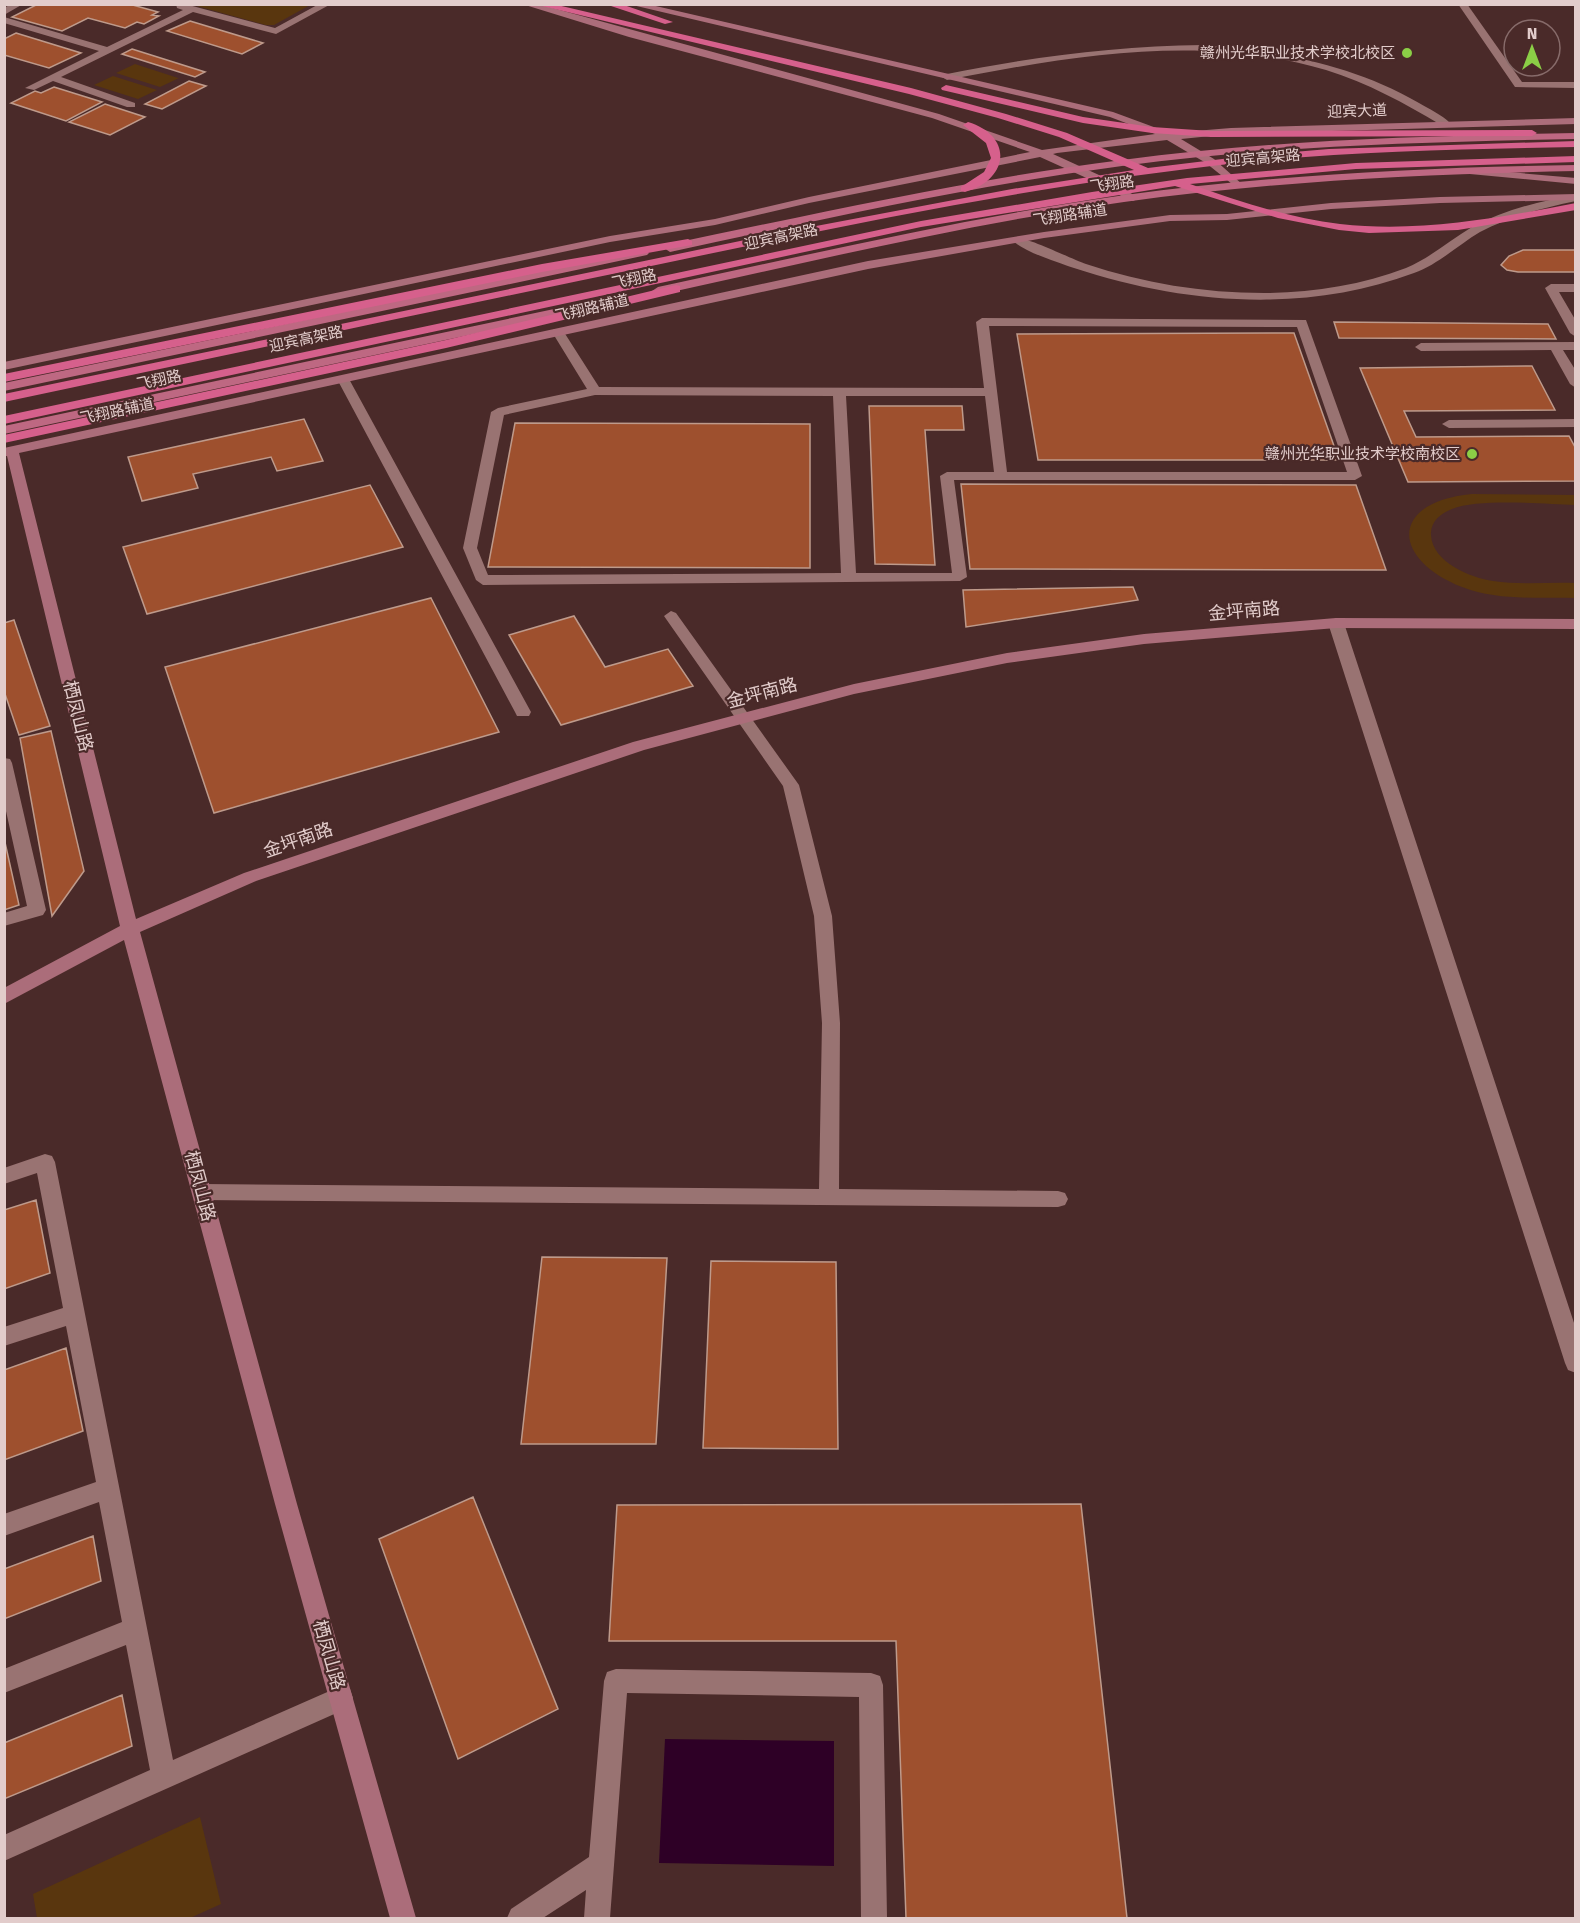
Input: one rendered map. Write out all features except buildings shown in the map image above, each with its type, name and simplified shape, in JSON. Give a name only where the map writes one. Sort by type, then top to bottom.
[{"type":"highway","points":[[538,4],[911,91],[1002,116],[1072,139],[1171,182],[1226,201],[1289,218],[1340,227],[1398,230],[1466,225],[1575,206]]},
{"type":"highway","points":[[609,4],[673,24],[1083,120],[1152,130],[1211,134],[1575,134]]},
{"type":"highway","points":[[1066,105],[1158,120],[1245,130],[1342,137],[1433,138]]},
{"type":"highway","points":[[965,189],[985,178],[997,162],[997,150],[993,143],[968,125]]},
{"type":"highway","name":"迎宾高架路","points":[[4,398],[903,210],[1069,181],[1251,159],[1344,152],[1575,144]]},
{"type":"highway","name":"迎宾高架路","points":[[4,420],[921,224],[1092,195],[1187,181],[1356,166],[1575,159]]},
{"type":"highway","points":[[4,378],[542,268],[722,237]]},
{"type":"highway","points":[[7,447],[762,268]]},
{"type":"main road","name":"迎宾大道","points":[[1245,151],[1433,138],[1575,134]]},
{"type":"main road","name":"飞翔路","points":[[4,387],[722,237],[965,189],[1082,169],[1245,151]]},
{"type":"main road","points":[[1452,170],[1575,168]]},
{"type":"main road","name":"飞翔路","points":[[4,430],[929,232],[1133,198],[1237,185],[1452,170]]},
{"type":"street","points":[[5,11],[19,4]]},
{"type":"street","points":[[176,4],[276,31],[327,4]]},
{"type":"street","points":[[526,4],[637,37],[968,125],[1082,169],[1133,198]]},
{"type":"street","points":[[632,4],[1113,116],[1168,136],[1202,155],[1237,185]]},
{"type":"street","points":[[1462,4],[1519,85],[1575,85]]},
{"type":"street","points":[[30,88],[192,9]]},
{"type":"street","points":[[4,20],[107,50]]},
{"type":"street","points":[[947,77],[1026,61],[1108,50],[1157,47],[1207,48],[1282,58],[1352,76],[1413,102],[1445,123]]},
{"type":"street","points":[[52,77],[131,105]]},
{"type":"street","name":"迎宾大道","points":[[1045,153],[1140,139],[1245,130],[1575,121]]},
{"type":"street","points":[[1433,138],[1575,128]]},
{"type":"street","points":[[4,366],[610,239],[715,222],[809,200],[1045,153]]},
{"type":"street","points":[[1452,170],[1575,181]]},
{"type":"street","points":[[1018,240],[1084,269],[1166,288],[1254,296],[1312,293],[1366,285],[1400,274],[1430,261],[1476,230],[1495,221],[1536,207],[1575,198]]},
{"type":"street","name":"飞翔路辅道","points":[[7,447],[344,379],[868,265],[1018,240],[1170,218],[1227,217],[1360,204],[1575,198]]},
{"type":"street","points":[[1575,288],[1551,288],[1575,333]]},
{"type":"street","points":[[991,392],[595,391],[498,412],[471,548],[483,580],[960,577],[947,476],[1001,476],[1355,476],[1302,323],[982,322],[991,392],[1001,476]]},
{"type":"street","points":[[558,332],[595,391]]},
{"type":"street","points":[[1555,346],[1575,384]]},
{"type":"street","points":[[1420,347],[1575,346]]},
{"type":"street","points":[[344,379],[523,712]]},
{"type":"street","points":[[839,392],[849,578]]},
{"type":"street","points":[[1449,424],[1575,423]]},
{"type":"street","name":"栖凤山路","points":[[7,447],[130,929],[341,1698],[404,1918]]},
{"type":"street","points":[[671,616],[791,784],[823,916],[831,1023],[829,1197]]},
{"type":"street","points":[[1336,623],[1575,1363]]},
{"type":"street","name":"金坪南路","points":[[4,997],[130,929],[250,877],[639,746],[854,689],[1007,658],[1144,639],[1336,623],[1575,624]]},
{"type":"street","points":[[4,763],[37,910],[4,920]]},
{"type":"street","points":[[4,1176],[45,1162],[164,1777]]},
{"type":"street","points":[[202,1192],[1058,1199]]},
{"type":"street","points":[[4,1337],[74,1314]]},
{"type":"street","points":[[4,1525],[108,1488]]},
{"type":"street","points":[[4,1682],[136,1629]]},
{"type":"street","points":[[597,1918],[616,1681],[871,1685],[874,1918]]},
{"type":"street","points":[[4,1848],[341,1698]]},
{"type":"street","points":[[520,1918],[602,1864]]},
{"type":"shaded area","points":[[310,4],[274,25],[266,25],[193,5]]},
{"type":"shaded area","points":[[135,64],[179,78],[160,87],[116,73]]},
{"type":"shaded area","points":[[113,76],[157,90],[138,99],[94,85]]},
{"type":"shaded area","points":[[1472,494],[1575,495],[1575,505],[1478,504],[1452,509],[1434,522],[1431,535],[1433,545],[1445,561],[1464,572],[1484,579],[1503,582],[1575,583],[1575,598],[1518,597],[1476,591],[1462,587],[1439,575],[1422,562],[1412,547],[1409,533],[1414,520],[1425,508],[1445,499]]},
{"type":"shaded area","points":[[665,1739],[834,1741],[834,1866],[659,1863]]},
{"type":"shaded area","points":[[200,1817],[221,1904],[190,1918],[37,1918],[33,1894]]},
{"type":"place","name":"赣州光华职业技术学校北校区","points":[[1407,53]]},
{"type":"place","name":"赣州光华职业技术学校南校区","points":[[1472,454]]}]
